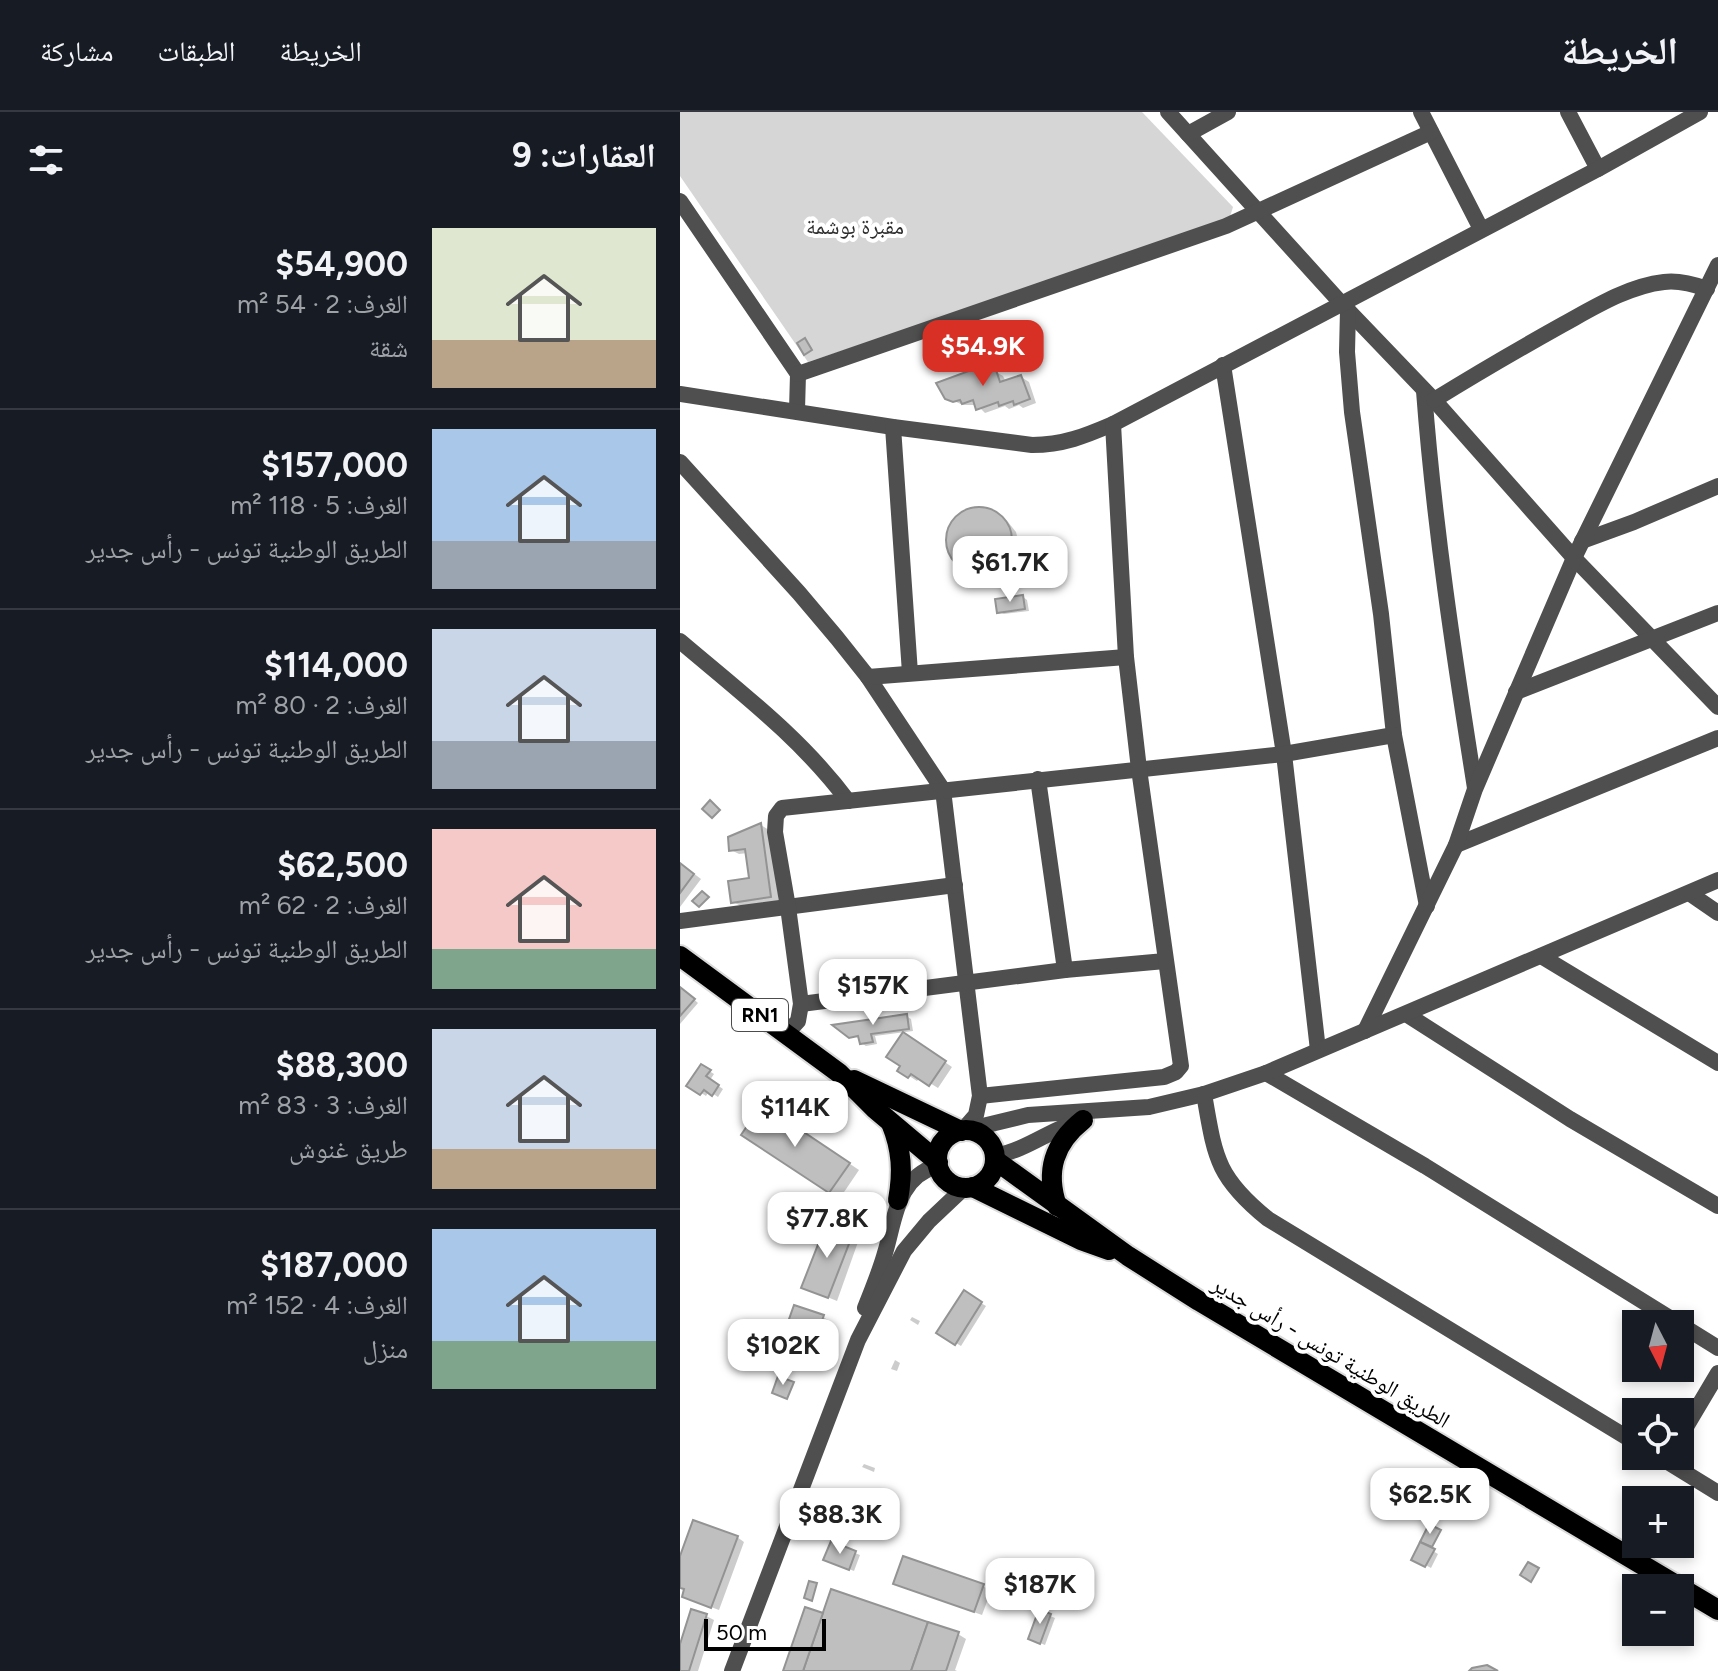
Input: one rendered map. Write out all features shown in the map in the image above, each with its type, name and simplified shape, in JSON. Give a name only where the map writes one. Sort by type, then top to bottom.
[{"type":"main road","name":"RN1","points":[[680,956],[839,1073],[938,1163],[940,1172],[950,1183],[969,1187]]},
{"type":"main road","name":"RN1","points":[[839,1073],[963,1130],[982,1135],[993,1147],[995,1158]]},
{"type":"main road","points":[[889,1120],[902,1159],[898,1200]]},
{"type":"main road","points":[[1057,1206],[1051,1183],[1053,1158],[1065,1137],[1083,1120]]},
{"type":"main road","points":[[938,1163],[941,1146],[953,1133],[963,1130]]},
{"type":"main road","points":[[969,1187],[988,1177],[995,1158]]},
{"type":"main road","name":"الطريق الوطنية تونس - رأس جدير","points":[[995,1158],[1128,1256],[1225,1317],[1718,1610]]},
{"type":"main road","name":"الطريق الوطنية تونس - رأس جدير","points":[[969,1187],[1081,1240],[1128,1256]]},
{"type":"street","points":[[1168,112],[1574,558],[1718,707]]},
{"type":"street","points":[[1188,134],[1228,112]]},
{"type":"street","points":[[1421,112],[1481,229]]},
{"type":"street","points":[[1568,112],[1598,169]]},
{"type":"street","points":[[680,394],[1032,445],[1055,445],[1077,439],[1113,424],[1223,365],[1344,307],[1481,229],[1700,112]]},
{"type":"street","points":[[798,374],[1226,226],[1431,132]]},
{"type":"street","points":[[680,201],[798,374],[797,410]]},
{"type":"street","points":[[1365,1031],[1456,845],[1475,789],[1574,558],[1718,265]]},
{"type":"street","points":[[1429,396],[1623,294],[1665,281],[1707,289]]},
{"type":"street","points":[[1344,307],[1352,412],[1381,614],[1394,735],[1427,906]]},
{"type":"street","points":[[1223,365],[1284,754],[1318,1050]]},
{"type":"street","points":[[1429,396],[1432,490],[1475,789]]},
{"type":"street","points":[[980,1096],[1164,1077],[1181,1066],[1126,657],[1113,424]]},
{"type":"street","points":[[893,427],[910,673]]},
{"type":"street","points":[[680,462],[799,593],[868,677],[943,790],[980,1096],[976,1115],[963,1130]]},
{"type":"street","points":[[1582,541],[1718,486]]},
{"type":"street","points":[[1516,692],[1718,613]]},
{"type":"street","points":[[680,642],[768,715],[821,766],[848,801]]},
{"type":"street","points":[[868,677],[1126,657]]},
{"type":"street","points":[[786,1034],[798,1021],[801,1004],[775,832],[778,812],[782,808],[1284,754],[1394,735]]},
{"type":"street","points":[[1456,845],[1718,738]]},
{"type":"street","points":[[1038,779],[1065,970]]},
{"type":"street","points":[[995,1158],[1022,1149],[1064,1126],[1083,1120],[1162,1105],[1266,1073],[1718,880]]},
{"type":"street","points":[[680,921],[955,885]]},
{"type":"street","points":[[1689,893],[1718,913]]},
{"type":"street","points":[[1541,956],[1718,1063]]},
{"type":"street","points":[[801,1004],[1065,970],[1165,961]]},
{"type":"street","points":[[1406,1014],[1570,1119],[1718,1206]]},
{"type":"street","points":[[1266,1073],[1425,1166],[1718,1348]]},
{"type":"street","points":[[1204,1094],[1219,1167],[1247,1202],[1268,1219],[1622,1434]]},
{"type":"street","points":[[963,1130],[1028,1115],[1091,1109],[1123,1110]]},
{"type":"street","points":[[858,1340],[898,1200],[918,1174],[938,1163]]},
{"type":"street","points":[[732,1671],[858,1340],[904,1251],[929,1221],[969,1187]]},
{"type":"street","points":[[1694,1413],[1718,1373]]},
{"type":"street","points":[[1683,1470],[1718,1493]]},
{"type":"green space","name":"مقبرة بوشمة","points":[[680,112],[1142,112],[1233,207],[1228,223],[808,362],[680,176]]},
{"type":"building","points":[[805,338],[812,350],[804,355],[797,343]]},
{"type":"building","points":[[977,358],[983,374],[996,370],[1000,382],[1021,375],[1030,399],[1014,405],[1013,401],[999,406],[998,402],[976,410],[973,400],[962,404],[960,400],[953,402],[945,399],[936,383],[969,371],[966,362]]},
{"type":"building","points":[[979,507],[1002,517],[1012,540],[1002,563],[979,573],[956,563],[946,540],[956,517]]},
{"type":"building","points":[[1023,595],[1025,609],[997,613],[995,599]]},
{"type":"building","points":[[710,800],[720,810],[712,818],[702,809]]},
{"type":"building","points":[[761,823],[771,897],[731,903],[728,881],[749,878],[745,849],[729,851],[728,837]]},
{"type":"building","points":[[680,863],[694,874],[680,893]]},
{"type":"building","points":[[702,891],[709,897],[699,907],[692,901]]},
{"type":"building","points":[[680,987],[695,999],[680,1016]]},
{"type":"building","points":[[907,1014],[909,1029],[871,1034],[873,1042],[860,1044],[858,1036],[849,1038],[832,1025]]},
{"type":"building","points":[[903,1032],[946,1061],[929,1086],[911,1074],[908,1078],[897,1071],[900,1066],[886,1057]]},
{"type":"building","points":[[701,1064],[711,1070],[706,1076],[719,1085],[712,1096],[704,1090],[700,1095],[686,1086]]},
{"type":"building","points":[[762,1104],[850,1163],[829,1193],[741,1135]]},
{"type":"building","points":[[828,1219],[852,1236],[828,1298],[801,1288]]},
{"type":"building","points":[[964,1290],[982,1302],[955,1345],[936,1333]]},
{"type":"building","points":[[794,1305],[824,1315],[814,1344],[803,1340],[801,1346],[782,1339]]},
{"type":"building","points":[[778,1376],[794,1382],[787,1399],[772,1393]]},
{"type":"building","points":[[693,1520],[738,1536],[711,1608],[682,1597],[684,1589],[680,1588],[680,1556]]},
{"type":"building","points":[[1429,1524],[1441,1530],[1432,1547],[1420,1542]]},
{"type":"building","points":[[831,1541],[856,1551],[849,1570],[823,1560]]},
{"type":"building","points":[[1420,1542],[1435,1549],[1425,1567],[1411,1560]]},
{"type":"building","points":[[903,1556],[984,1584],[974,1612],[893,1584]]},
{"type":"building","points":[[1528,1562],[1539,1568],[1531,1582],[1520,1575]]},
{"type":"building","points":[[809,1581],[817,1583],[812,1601],[804,1598]]},
{"type":"building","points":[[831,1589],[928,1622],[911,1671],[803,1671]]},
{"type":"building","points":[[805,1607],[823,1613],[803,1671],[783,1671]]},
{"type":"building","points":[[691,1609],[707,1614],[689,1671],[680,1671],[680,1644]]},
{"type":"building","points":[[1039,1609],[1051,1614],[1040,1644],[1028,1639]]},
{"type":"building","points":[[928,1622],[959,1632],[946,1671],[911,1671]]},
{"type":"building","points":[[1487,1665],[1498,1671],[1469,1671],[1472,1668]]}]
